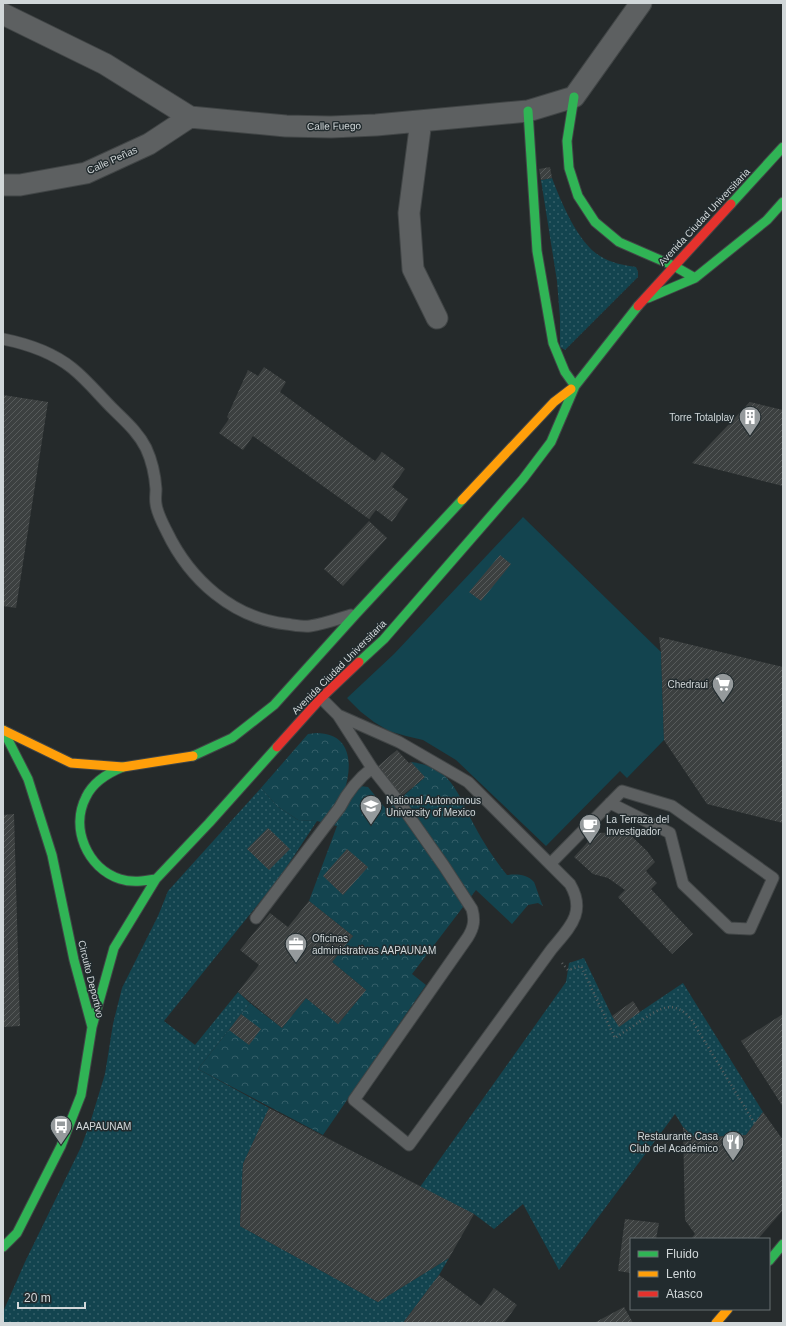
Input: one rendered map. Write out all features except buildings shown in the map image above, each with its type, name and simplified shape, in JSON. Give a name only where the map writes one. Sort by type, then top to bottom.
[{"type":"street","points":[[641,3],[574,97],[567,141],[569,168],[578,196],[595,222],[619,242],[674,266],[695,278]]},
{"type":"street","name":"Calle Fuego","points":[[3,14],[104,64],[190,117],[286,126],[331,127],[376,125],[528,111],[574,97]]},
{"type":"street","points":[[528,111],[537,251],[553,343],[565,372],[575,386]]},
{"type":"street","name":"Calle Peñas","points":[[3,185],[20,185],[86,173],[149,144],[190,117]]},
{"type":"street","points":[[420,120],[409,213],[413,269],[436,318]]},
{"type":"street","name":"Avenida Ciudad Universitaria","points":[[92,1027],[114,948],[156,879],[209,823],[321,698],[384,639],[523,479],[550,442],[575,386],[642,301],[783,147]]},
{"type":"street","name":"Avenida Ciudad Universitaria","points":[[642,301],[695,278],[767,220],[783,202]]},
{"type":"street","name":"Avenida Ciudad Universitaria","points":[[3,730],[71,763],[123,767],[195,756],[232,738],[274,705],[356,614],[554,402],[575,386]]},
{"type":"street","name":"Circuito Deportivo","points":[[3,730],[28,779],[52,855],[74,960],[92,1027],[81,1094],[61,1146],[17,1233],[3,1247]]},
{"type":"street","points":[[123,767],[111,772],[101,779],[92,788],[85,799],[81,817],[81,835],[85,848],[91,859],[111,876],[135,882],[156,879]]},
{"type":"street","points":[[770,1260],[783,1244]]},
{"type":"street","points":[[716,1323],[727,1310]]},
{"type":"lane","points":[[3,339],[35,347],[55,356],[72,368],[139,435],[151,462],[155,476],[156,504],[162,523],[171,541],[194,573],[208,588],[224,601],[238,610],[254,617],[270,622],[294,625],[310,626],[356,614]]},
{"type":"lane","points":[[321,698],[338,715],[372,768],[457,885],[472,909],[474,916],[474,924],[468,937],[354,1100],[410,1145],[551,950],[573,923],[577,906],[574,890],[570,884],[468,782],[399,742],[338,715]]},
{"type":"lane","points":[[256,918],[340,807],[353,785],[372,768]]},
{"type":"lane","points":[[550,864],[610,803],[622,791],[672,806],[773,878],[750,929],[729,928],[683,884],[670,833],[610,803]]},
{"type":"lane","points":[[3,1239],[17,1233]]},
{"type":"path","points":[[551,950],[568,970],[581,966],[615,1038],[658,1010],[672,1007],[686,1013],[755,1124]]},
{"type":"green space","points":[[552,178],[565,210],[584,242],[600,256],[617,263],[636,267],[638,272],[638,277],[565,350],[560,347],[560,318],[557,281],[541,180]]},
{"type":"green space","points":[[523,517],[661,652],[664,740],[627,778],[620,771],[546,846],[456,760],[423,740],[389,731],[361,712],[347,698],[394,654]]},
{"type":"green space","points":[[308,734],[328,734],[337,738],[347,752],[349,761],[347,782],[344,792],[360,786],[368,787],[387,810],[424,778],[411,762],[435,769],[444,775],[457,791],[481,837],[502,869],[507,875],[521,875],[531,879],[534,882],[543,906],[538,903],[528,905],[512,924],[476,890],[412,974],[426,985],[323,1135],[198,1069],[250,1003],[282,1028],[306,998],[338,1024],[366,990],[332,962],[353,936],[309,901],[337,826],[317,821],[298,820],[277,806],[261,788]]},
{"type":"green space","points":[[261,788],[277,806],[298,820],[317,821],[280,877],[164,1021],[195,1045],[238,992],[250,1003],[198,1069],[269,1108],[243,1164],[240,1226],[378,1302],[449,1258],[439,1275],[403,1323],[3,1323],[3,1312],[25,1262],[81,1147],[105,1074],[113,1024],[122,988],[158,916],[168,891]]},
{"type":"green space","points":[[584,958],[612,1016],[619,1026],[683,983],[763,1112],[746,1135],[695,1138],[683,1127],[675,1114],[559,1270],[523,1204],[494,1229],[474,1214],[420,1187],[566,982],[569,963]]},
{"type":"traffic: fast","points":[[574,97],[567,141],[569,168],[578,196],[595,222],[619,242],[674,266],[695,278]]},
{"type":"traffic: fast","points":[[528,111],[537,251],[553,343],[565,372],[575,386]]},
{"type":"traffic: fast","points":[[731,204],[783,147]]},
{"type":"traffic: fast","points":[[648,298],[695,278],[767,220],[783,202]]},
{"type":"traffic: fast","points":[[359,662],[384,639],[523,479],[551,442],[575,386],[638,306]]},
{"type":"traffic: fast","points":[[193,756],[232,738],[274,705],[462,500]]},
{"type":"traffic: fast","points":[[3,730],[28,779],[52,855],[74,960],[92,1027],[81,1095],[61,1146],[17,1233],[3,1247]]},
{"type":"traffic: fast","points":[[92,1027],[114,948],[156,879],[209,823],[277,747]]},
{"type":"traffic: fast","points":[[123,767],[97,782],[89,792],[82,809],[80,821],[81,834],[85,846],[91,856],[108,874],[129,881],[156,879]]},
{"type":"traffic: fast","points":[[770,1260],[783,1244]]},
{"type":"traffic: slow","points":[[462,500],[554,402],[571,389]]},
{"type":"traffic: slow","points":[[3,730],[71,763],[123,767],[193,756]]},
{"type":"traffic: slow","points":[[716,1323],[727,1310]]},
{"type":"traffic: jam","points":[[638,306],[731,204]]},
{"type":"traffic: jam","points":[[277,747],[321,698],[359,662]]},
{"type":"place","name":"Torre Totalplay","points":[[750,436]]},
{"type":"place","name":"Chedraui","points":[[723,704]]},
{"type":"place","name":"National Autonomous University of Mexico","points":[[371,826]]},
{"type":"place","name":"La Terraza del Investigador","points":[[590,844]]},
{"type":"place","name":"Oficinas administrativas AAPAUNAM","points":[[296,964]]},
{"type":"place","name":"AAPAUNAM","points":[[61,1146]]},
{"type":"place","name":"Restaurante Casa Club del Académico","points":[[733,1162]]}]
